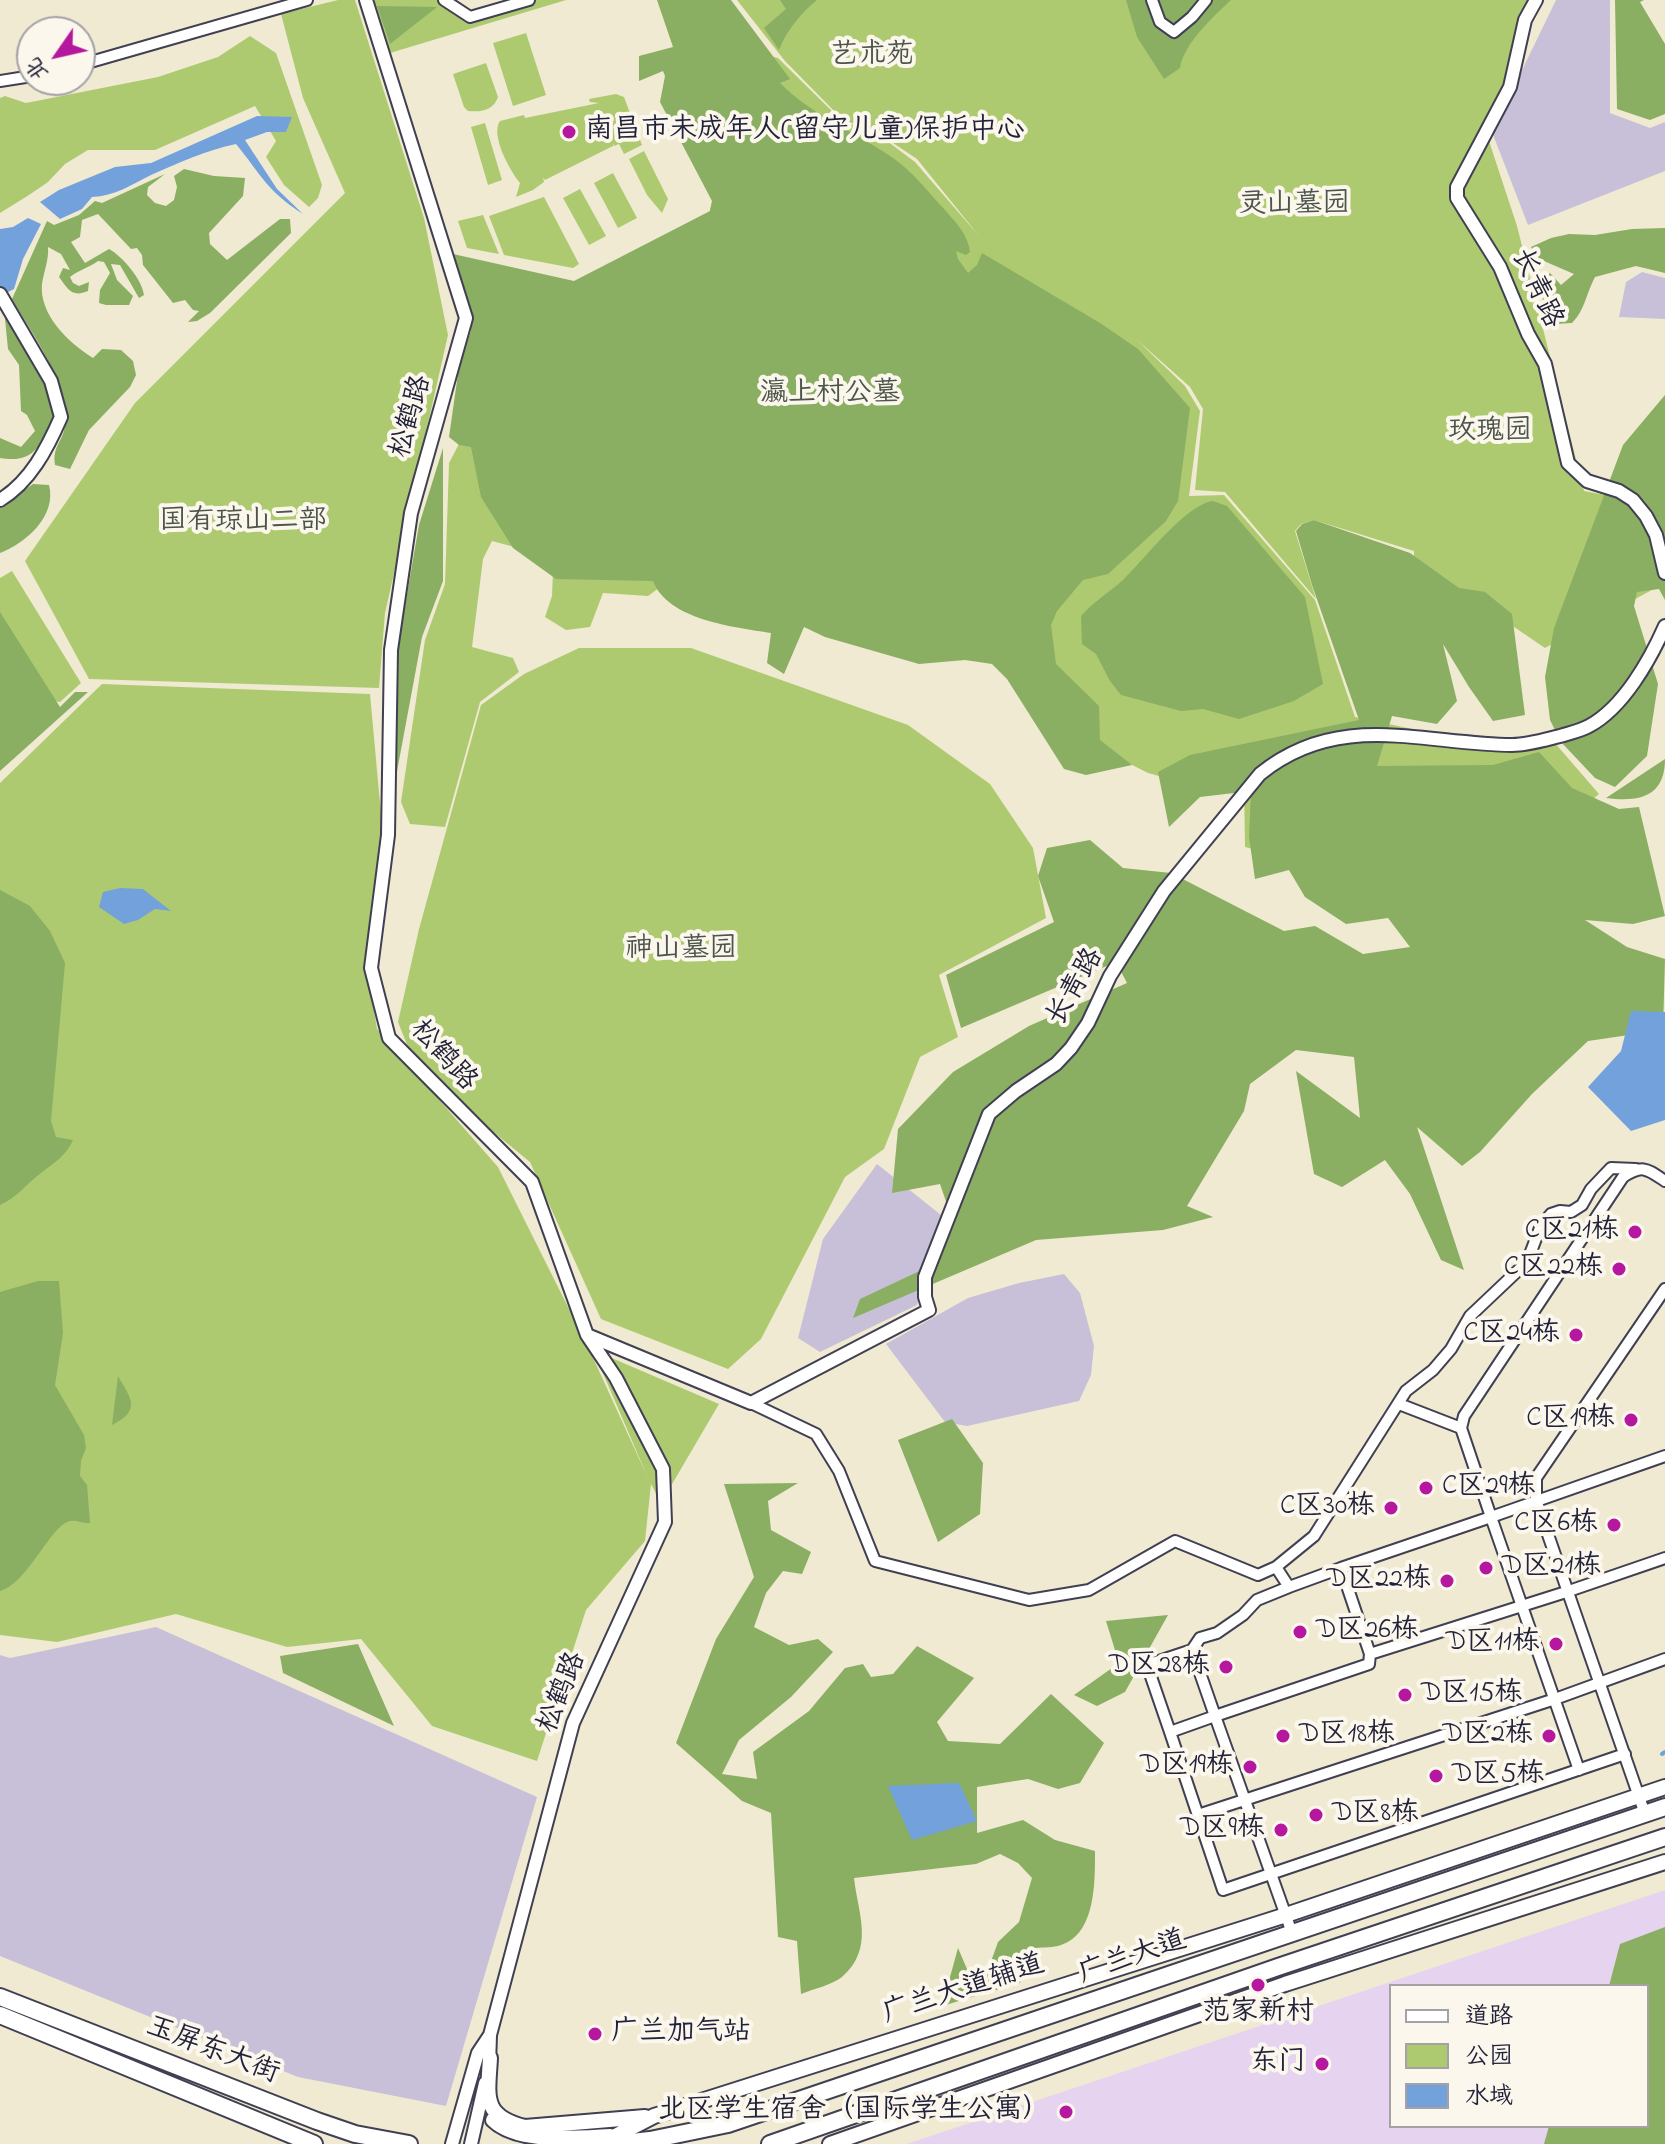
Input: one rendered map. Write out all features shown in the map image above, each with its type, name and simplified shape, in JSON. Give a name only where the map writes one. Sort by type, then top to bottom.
[{"type":"main road","name":"广兰大道辅道","points":[[600,2144],[615,2140],[654,2116],[1286,1915],[1665,1787]]},
{"type":"main road","name":"广兰大道","points":[[615,2140],[650,2140],[728,2124],[1665,1807]]},
{"type":"main road","name":"广兰大道","points":[[770,2144],[1278,1967],[1665,1837]]},
{"type":"main road","points":[[830,2144],[1285,1984],[1665,1862]]},
{"type":"main road","name":"玉屏东大街","points":[[0,1997],[317,2121],[355,2134],[409,2144]]},
{"type":"main road","name":"玉屏东大街","points":[[0,2015],[314,2144]]},
{"type":"main road","points":[[490,2058],[489,2115],[496,2125],[526,2140],[615,2140]]},
{"type":"main road","points":[[488,2098],[497,2116],[508,2123],[525,2127],[654,2116]]},
{"type":"street","points":[[96,60],[307,0]]},
{"type":"street","name":"松鹤路","points":[[366,0],[466,318],[411,513],[391,650],[388,835],[371,968],[389,1038],[532,1182],[587,1335],[616,1378],[659,1456],[663,1469],[665,1522],[573,1723],[490,2035],[490,2058],[471,2144]]},
{"type":"street","points":[[444,0],[470,17],[529,0]]},
{"type":"street","points":[[1152,0],[1160,22],[1174,32],[1206,0]]},
{"type":"street","name":"长青路","points":[[1536,0],[1525,20],[1510,87],[1457,187],[1457,198],[1500,267],[1528,334],[1545,364],[1568,463],[1587,481],[1619,491],[1633,500],[1656,535],[1665,573]]},
{"type":"street","points":[[0,294],[51,381],[61,417],[38,462],[15,491],[0,500]]},
{"type":"street","name":"长青路","points":[[751,1403],[929,1310],[925,1297],[925,1277],[989,1114],[1056,1064],[1071,1048],[1088,1023],[1110,976],[1164,891],[1260,774],[1279,759],[1337,737],[1399,734],[1513,745],[1532,743],[1590,726],[1629,689],[1645,666],[1665,626]]},
{"type":"street","points":[[587,1335],[751,1403],[816,1434],[839,1471],[875,1561],[1029,1600],[1089,1590],[1175,1541],[1258,1575],[1276,1567],[1314,1536],[1413,1383],[1433,1370],[1451,1349],[1470,1316],[1527,1262],[1540,1228],[1551,1214],[1576,1210],[1611,1168],[1647,1169],[1665,1181]]},
{"type":"street","points":[[1579,1770],[1461,1428],[1464,1416],[1623,1177],[1636,1169]]},
{"type":"street","points":[[1645,1814],[1536,1500],[1536,1478],[1665,1289]]},
{"type":"street","points":[[1399,1404],[1461,1428]]},
{"type":"street","points":[[1625,1754],[1223,1890],[1147,1665],[1192,1650],[1200,1638],[1217,1633],[1243,1615],[1257,1600],[1289,1587],[1665,1456]]},
{"type":"street","points":[[1370,1654],[1665,1558]]},
{"type":"street","points":[[1276,1567],[1289,1587]]},
{"type":"street","points":[[1170,1732],[1369,1664],[1370,1654],[1341,1568]]},
{"type":"street","points":[[1192,1650],[1292,1933]]},
{"type":"street","points":[[1198,1815],[1555,1699],[1665,1659]]},
{"type":"street","name":"松鹤路","points":[[452,2144],[478,2053],[490,2035]]},
{"type":"shaded area","points":[[1556,0],[1610,0],[1610,113],[1650,128],[1665,122],[1665,171],[1528,225],[1492,132]]},
{"type":"shaded area","points":[[1642,272],[1665,278],[1665,319],[1619,317],[1626,282]]},
{"type":"shaded area","points":[[877,1164],[941,1215],[917,1305],[820,1352],[798,1338],[823,1239]]},
{"type":"shaded area","points":[[1064,1274],[1080,1293],[1094,1346],[1091,1375],[1079,1401],[967,1426],[945,1422],[886,1344],[968,1298]]},
{"type":"shaded area","points":[[156,1627],[537,1797],[446,2106],[298,2077],[0,1956],[0,1655],[10,1658]]},
{"type":"shaded area","points":[[1665,1890],[1665,2144],[907,2144]]},
{"type":"green space","name":"国有琼山二部","points":[[338,0],[355,0],[424,218],[448,335],[385,613],[379,688],[89,679],[25,561],[135,403],[345,193],[303,98],[281,14]]},
{"type":"green space","points":[[372,0],[450,0],[470,11],[508,0],[566,0],[390,53]]},
{"type":"green space","name":"瀛上村公墓","points":[[657,0],[731,0],[790,79],[780,83],[806,105],[900,164],[953,220],[969,246],[970,252],[966,255],[956,251],[968,273],[977,265],[982,253],[1100,323],[1138,349],[1190,408],[1178,501],[1166,521],[1108,574],[1083,580],[1057,611],[1051,625],[1056,664],[1099,706],[1100,740],[1132,765],[1086,775],[1064,769],[1007,679],[992,664],[965,660],[919,664],[825,637],[804,627],[784,674],[767,663],[771,633],[721,624],[687,613],[661,594],[653,581],[556,579],[513,548],[481,497],[471,447],[459,445],[449,437],[460,360],[471,331],[453,254],[574,281],[710,211],[712,201],[660,102],[665,76],[663,71],[639,81],[639,56],[673,47]]},
{"type":"green space","points":[[737,0],[1544,0],[1527,19],[1488,138],[1517,226],[1584,491],[1627,499],[1661,585],[1545,648],[1414,559],[1414,551],[1314,520],[1301,524],[1295,531],[1316,599],[1225,492],[1195,490],[1203,409],[1190,387],[1136,339],[1185,386],[1200,411],[1189,496],[1224,495],[1315,600],[1355,717],[1417,730],[1554,742],[1599,794],[1579,811],[1323,866],[1245,847],[1244,782],[1205,789],[1148,773],[1093,745],[1005,665],[686,568],[648,596],[603,593],[590,627],[566,630],[545,617],[552,596],[553,570],[518,548],[492,541],[483,559],[472,647],[513,658],[519,672],[480,702],[445,827],[410,824],[401,802],[425,640],[445,584],[449,463],[460,442],[575,283],[709,214],[717,182],[676,31],[778,58],[840,119],[883,138],[915,162],[979,236],[917,159],[881,135],[842,119],[785,61]]},
{"type":"green space","points":[[780,0],[817,0],[795,22],[779,50],[764,28],[786,9]]},
{"type":"green space","points":[[1126,0],[1231,0],[1193,40],[1180,68],[1164,79],[1137,37]]},
{"type":"green space","points":[[1615,0],[1644,0],[1640,2],[1665,44],[1665,114],[1650,120],[1617,109]]},
{"type":"green space","points":[[377,6],[437,7],[390,44]]},
{"type":"green space","points":[[526,33],[546,95],[513,106],[493,43]]},
{"type":"green space","points":[[250,36],[276,53],[322,185],[318,198],[309,207],[284,185],[266,157],[276,141],[255,106],[155,150],[88,150],[65,164],[48,182],[0,213],[0,98],[5,96],[26,103],[62,96],[96,96],[96,89],[158,77],[218,57]]},
{"type":"green space","points":[[486,63],[498,97],[486,110],[468,111],[453,74]]},
{"type":"green space","points":[[616,94],[624,97],[642,145],[624,154],[619,144],[614,146],[613,143],[613,146],[545,180],[543,178],[544,182],[533,190],[516,197],[520,183],[499,144],[500,121],[599,103],[590,102],[589,99]]},
{"type":"green space","points":[[485,123],[502,180],[488,185],[471,127]]},
{"type":"green space","points":[[644,151],[668,199],[662,213],[647,195],[629,159]]},
{"type":"green space","points":[[184,169],[214,176],[245,178],[243,196],[209,233],[210,244],[227,260],[280,219],[290,219],[291,233],[210,313],[197,321],[188,322],[199,311],[193,310],[185,300],[173,303],[143,265],[137,248],[131,249],[98,214],[82,220],[80,237],[71,242],[85,263],[109,249],[125,262],[140,282],[144,295],[139,298],[120,265],[111,264],[117,280],[133,296],[129,305],[99,303],[100,290],[110,273],[104,262],[98,261],[70,277],[79,286],[89,282],[88,291],[71,291],[59,277],[63,268],[70,270],[61,254],[48,247],[42,295],[50,317],[74,344],[93,358],[102,349],[121,350],[133,361],[136,375],[130,387],[89,430],[70,469],[55,465],[55,453],[65,424],[61,391],[47,358],[12,299],[47,221],[54,225],[79,215],[95,201],[102,203],[165,174],[148,187],[147,195],[155,203],[166,206],[174,200],[177,187],[174,176]]},
{"type":"green space","points":[[613,173],[637,218],[618,228],[594,183]]},
{"type":"green space","points":[[580,189],[606,236],[589,245],[563,198]]},
{"type":"green space","points":[[544,197],[579,264],[573,268],[504,255],[489,216]]},
{"type":"green space","points":[[483,215],[499,254],[467,248],[458,221]]},
{"type":"green space","points":[[1665,228],[1665,273],[1636,266],[1595,277],[1583,307],[1572,323],[1555,324],[1543,301],[1542,279],[1550,273],[1561,285],[1574,274],[1537,258],[1531,247],[1569,234],[1595,235]]},
{"type":"green space","points":[[4,309],[46,386],[54,418],[35,450],[29,455],[12,459],[0,458],[0,438],[21,447],[35,431],[27,415],[21,411],[19,365],[8,349]]},
{"type":"green space","points":[[1665,395],[1665,600],[1659,589],[1637,592],[1634,606],[1658,684],[1647,756],[1615,787],[1595,778],[1561,742],[1550,720],[1545,677],[1554,628],[1623,445]]},
{"type":"green space","points":[[443,448],[443,581],[422,637],[395,782],[397,652],[419,525]]},
{"type":"green space","points":[[33,484],[49,485],[50,496],[44,518],[20,543],[0,553],[0,507]]},
{"type":"green space","points":[[1213,501],[1227,506],[1305,597],[1323,684],[1294,701],[1239,719],[1203,709],[1181,711],[1121,695],[1096,654],[1082,644],[1081,616],[1124,579],[1178,522],[1190,512]]},
{"type":"green space","points":[[1314,520],[1410,553],[1459,588],[1485,592],[1512,614],[1525,715],[1493,721],[1443,644],[1457,701],[1437,724],[1392,716],[1377,766],[1493,765],[1539,752],[1572,788],[1619,809],[1639,807],[1665,916],[1633,924],[1585,920],[1627,947],[1665,959],[1663,1030],[1588,1041],[1532,1094],[1480,1152],[1462,1166],[1417,1127],[1464,1270],[1441,1260],[1410,1194],[1385,1160],[1342,1187],[1314,1174],[1296,1071],[1360,1118],[1354,1057],[1296,1050],[1250,1084],[1244,1111],[1187,1206],[1213,1217],[1163,1230],[1036,1240],[853,1318],[860,1299],[928,1267],[952,1219],[940,1184],[892,1193],[898,1129],[953,1072],[1029,1026],[1127,983],[1116,962],[961,1028],[946,975],[1054,922],[1038,876],[1047,848],[1090,840],[1123,868],[1171,873],[1284,931],[1315,926],[1363,954],[1410,947],[1388,918],[1346,924],[1305,897],[1289,870],[1255,879],[1249,837],[1251,791],[1200,797],[1169,827],[1158,772],[1190,755],[1359,720],[1296,531],[1302,524]]},
{"type":"green space","points":[[12,571],[81,683],[60,702],[52,701],[0,751],[0,578]]},
{"type":"green space","points":[[0,612],[60,707],[75,692],[88,692],[0,771]]},
{"type":"green space","name":"神山墓园","points":[[579,648],[691,648],[908,725],[990,784],[1033,848],[1046,918],[939,975],[958,1037],[920,1057],[884,1149],[845,1177],[761,1339],[728,1369],[601,1319],[530,1162],[447,1094],[412,1057],[398,1022],[419,929],[481,705],[524,674]]},
{"type":"green space","points":[[102,684],[370,694],[382,825],[367,967],[377,1029],[498,1167],[589,1349],[648,1478],[593,1350],[719,1404],[661,1503],[651,1484],[645,1541],[586,1610],[537,1761],[432,1726],[361,1639],[287,1647],[176,1614],[57,1642],[0,1635],[0,783]]},
{"type":"green space","points":[[1665,759],[1660,782],[1648,795],[1629,799],[1606,798]]},
{"type":"green space","points":[[0,890],[30,906],[50,931],[65,963],[51,1121],[56,1137],[73,1140],[60,1158],[0,1205]]},
{"type":"green space","points":[[38,1281],[59,1281],[63,1333],[55,1385],[84,1435],[86,1448],[80,1476],[87,1485],[90,1523],[73,1521],[63,1524],[21,1577],[0,1591],[0,1292]]},
{"type":"green space","points":[[118,1376],[130,1398],[131,1409],[112,1425]]},
{"type":"green space","points":[[952,1419],[983,1463],[980,1514],[938,1542],[898,1440]]},
{"type":"green space","points":[[798,1483],[768,1501],[771,1530],[811,1552],[802,1574],[783,1571],[766,1593],[754,1627],[789,1645],[818,1639],[833,1652],[791,1697],[739,1740],[722,1774],[757,1779],[753,1752],[809,1711],[845,1668],[863,1664],[871,1677],[893,1674],[917,1646],[974,1678],[937,1722],[948,1741],[1000,1744],[1051,1694],[1104,1743],[1080,1783],[1058,1789],[1028,1779],[977,1787],[977,1833],[1023,1820],[1055,1840],[1095,1851],[1091,1905],[1081,1930],[1061,1945],[1035,1948],[1020,1983],[942,2006],[958,1948],[970,1976],[989,1967],[998,1942],[1019,1922],[1032,1878],[1018,1863],[1000,1854],[976,1864],[854,1878],[862,1930],[858,1954],[842,1977],[801,1994],[797,1941],[778,1937],[771,1813],[742,1801],[676,1743],[716,1639],[754,1577],[724,1484]]},
{"type":"green space","points":[[1168,1615],[1125,1692],[1097,1706],[1074,1695],[1119,1663],[1106,1621]]},
{"type":"green space","points":[[358,1644],[394,1726],[283,1673],[280,1656]]},
{"type":"green space","points":[[1665,1927],[1665,2144],[1544,2144],[1548,2128],[1649,2128],[1649,1984],[1610,1984],[1620,1944]]},
{"type":"water","points":[[257,116],[292,117],[286,132],[267,132],[245,140],[277,189],[303,214],[273,190],[236,144],[182,162],[116,192],[92,197],[82,209],[60,219],[40,202],[59,190],[115,167],[151,163]]},
{"type":"water","points":[[28,218],[41,224],[23,259],[14,289],[0,296],[0,229],[13,227]]},
{"type":"water","points":[[120,888],[143,889],[171,911],[155,909],[138,920],[124,924],[99,907],[103,892]]},
{"type":"water","points":[[1631,1011],[1665,1012],[1665,1120],[1631,1131],[1588,1087],[1621,1051]]},
{"type":"water","points":[[959,1783],[977,1821],[912,1840],[888,1786]]},
{"type":"place","name":"南昌市未成年人(留守儿童)保护中心","points":[[569,132]]},
{"type":"place","name":"C区21栋","points":[[1635,1232]]},
{"type":"place","name":"C区22栋","points":[[1619,1269]]},
{"type":"place","name":"C区24栋","points":[[1576,1335]]},
{"type":"place","name":"C区19栋","points":[[1631,1420]]},
{"type":"place","name":"C区29栋","points":[[1426,1488]]},
{"type":"place","name":"C区30栋","points":[[1391,1508]]},
{"type":"place","name":"C区6栋","points":[[1614,1525]]},
{"type":"place","name":"D区21栋","points":[[1486,1568]]},
{"type":"place","name":"D区22栋","points":[[1447,1581]]},
{"type":"place","name":"D区26栋","points":[[1300,1632]]},
{"type":"place","name":"D区11栋","points":[[1556,1644]]},
{"type":"place","name":"D区28栋","points":[[1226,1667]]},
{"type":"place","name":"D区15栋","points":[[1405,1695]]},
{"type":"place","name":"D区18栋","points":[[1283,1736]]},
{"type":"place","name":"D区2栋","points":[[1549,1736]]},
{"type":"place","name":"D区19栋","points":[[1250,1767]]},
{"type":"place","name":"D区5栋","points":[[1436,1776]]},
{"type":"place","name":"D区8栋","points":[[1316,1815]]},
{"type":"place","name":"D区9栋","points":[[1281,1830]]},
{"type":"place","name":"范家新村","points":[[1258,1985]]},
{"type":"place","name":"广兰加气站","points":[[595,2034]]},
{"type":"place","name":"东门","points":[[1322,2064]]},
{"type":"place","name":"北区学生宿舍（国际学生公寓）","points":[[1066,2112]]},
{"type":"park label","name":"艺术苑","points":[[872,57]]},
{"type":"park label","name":"灵山墓园","points":[[1294,206]]},
{"type":"park label","name":"玫瑰园","points":[[1490,433]]}]
